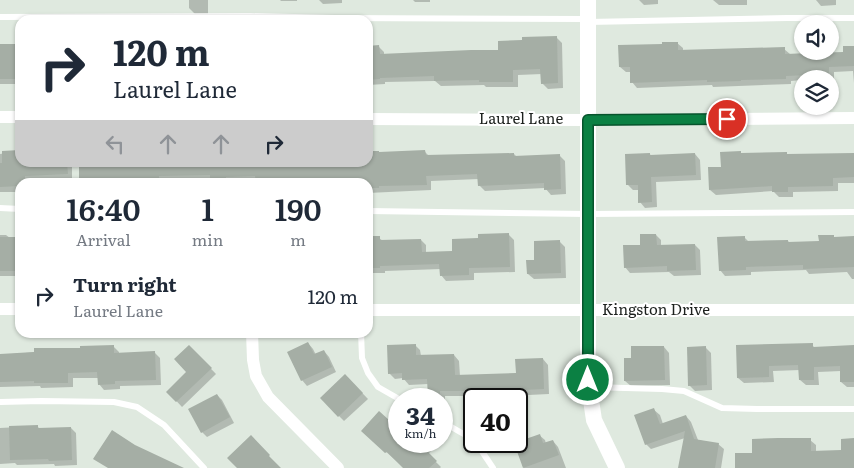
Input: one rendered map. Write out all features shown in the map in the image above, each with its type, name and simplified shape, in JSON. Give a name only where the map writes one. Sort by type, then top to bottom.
[{"type":"street","points":[[588,0],[589,387],[594,420],[617,468]]},
{"type":"street","points":[[0,117],[15,117]]},
{"type":"street","name":"Laurel Lane","points":[[373,118],[588,120],[854,118]]},
{"type":"street","points":[[0,309],[15,309]]},
{"type":"street","name":"Kingston Drive","points":[[373,310],[854,310]]},
{"type":"street","points":[[252,338],[256,376],[268,397],[338,468]]},
{"type":"lane","points":[[0,17],[15,17]]},
{"type":"lane","points":[[373,18],[588,21],[854,18]]},
{"type":"lane","points":[[0,208],[15,208]]},
{"type":"lane","points":[[373,211],[588,214],[854,212]]},
{"type":"lane","points":[[361,338],[362,358],[368,373],[378,387],[388,393]]},
{"type":"lane","points":[[589,387],[684,391],[722,408],[854,409]]},
{"type":"lane","points":[[0,402],[114,402],[137,407],[164,425],[204,468]]},
{"type":"lane","points":[[483,453],[493,468]]},
{"type":"building","points":[[557,36],[558,83],[541,84],[540,69],[513,70],[513,82],[479,82],[479,80],[434,81],[434,76],[373,80],[373,46],[379,45],[380,54],[498,50],[498,41],[522,40],[522,37]]},
{"type":"building","points":[[662,42],[678,42],[678,50],[785,47],[785,54],[794,54],[794,60],[839,60],[839,52],[843,52],[843,46],[854,46],[854,66],[829,67],[829,70],[794,70],[794,76],[786,76],[786,79],[630,83],[630,67],[619,67],[618,45],[662,44]]},
{"type":"building","points":[[0,44],[15,44],[15,79],[0,79]]},
{"type":"building","points":[[15,150],[15,167],[67,167],[68,174],[25,176],[25,178],[15,178],[15,186],[0,187],[2,151]]},
{"type":"building","points":[[425,150],[426,155],[514,153],[514,156],[560,154],[561,189],[544,190],[544,183],[478,186],[477,174],[426,176],[427,185],[379,186],[379,188],[373,188],[373,178],[255,178],[255,176],[210,178],[210,175],[159,176],[159,178],[79,178],[79,167],[373,167],[373,151]]},
{"type":"building","points":[[741,151],[741,153],[787,152],[787,154],[854,153],[854,177],[833,178],[833,186],[788,187],[788,192],[772,192],[772,186],[709,190],[708,167],[721,167],[720,152]]},
{"type":"building","points":[[650,153],[650,155],[695,153],[696,175],[651,177],[652,202],[638,203],[638,185],[626,185],[625,154]]},
{"type":"building","points":[[509,233],[510,267],[469,268],[469,275],[440,276],[439,264],[380,266],[380,268],[373,268],[373,236],[380,236],[380,240],[421,239],[422,252],[452,251],[452,239],[478,238],[478,234]]},
{"type":"building","points":[[640,234],[656,234],[657,245],[695,244],[696,270],[667,271],[667,266],[624,268],[623,245],[640,245]]},
{"type":"building","points":[[818,235],[834,235],[834,237],[854,236],[854,267],[803,269],[803,265],[746,267],[746,270],[719,271],[717,237],[745,236],[745,241],[788,240],[788,242],[819,241]]},
{"type":"building","points":[[0,237],[15,237],[15,271],[0,271]]},
{"type":"building","points":[[560,240],[561,273],[527,274],[526,260],[534,260],[534,241]]},
{"type":"building","points":[[308,342],[314,354],[324,350],[332,367],[301,381],[287,352]]},
{"type":"building","points":[[813,343],[813,347],[854,345],[854,382],[840,382],[840,366],[814,367],[814,380],[799,380],[798,365],[769,366],[769,377],[737,378],[736,345]]},
{"type":"building","points":[[416,344],[416,355],[454,354],[455,375],[516,373],[515,359],[543,358],[544,389],[463,388],[463,391],[453,391],[453,388],[427,388],[427,379],[402,380],[402,373],[388,374],[387,345]]},
{"type":"building","points":[[114,345],[114,353],[155,351],[156,380],[115,381],[115,384],[98,385],[97,372],[68,373],[68,383],[0,382],[0,354],[34,352],[34,348],[80,348],[80,346]]},
{"type":"building","points":[[189,345],[212,368],[176,402],[166,392],[186,372],[174,359]]},
{"type":"building","points":[[631,346],[664,346],[665,380],[624,381],[624,358],[631,358]]},
{"type":"building","points":[[706,346],[707,385],[688,386],[687,347]]},
{"type":"building","points":[[345,374],[363,393],[338,417],[320,398]]},
{"type":"building","points":[[217,394],[230,417],[201,433],[188,409]]},
{"type":"building","points":[[654,408],[660,424],[686,415],[694,439],[719,443],[715,468],[678,468],[685,431],[645,445],[634,415]]},
{"type":"building","points":[[379,411],[388,419],[388,453],[385,453],[361,431]]},
{"type":"building","points":[[38,425],[38,428],[71,427],[72,460],[10,460],[9,426]]},
{"type":"building","points":[[112,430],[135,445],[184,468],[108,468],[93,459]]},
{"type":"building","points":[[540,434],[543,443],[553,440],[559,455],[523,468],[518,453],[528,453],[528,438]]},
{"type":"building","points":[[251,435],[281,468],[237,468],[227,458]]},
{"type":"building","points":[[811,438],[811,451],[841,450],[841,439],[854,438],[854,468],[735,468],[735,453],[752,453],[752,439]]},
{"type":"building","points":[[388,453],[429,453],[437,461],[429,468],[403,468]]},
{"type":"route","points":[[588,380],[588,120],[727,119]]}]
